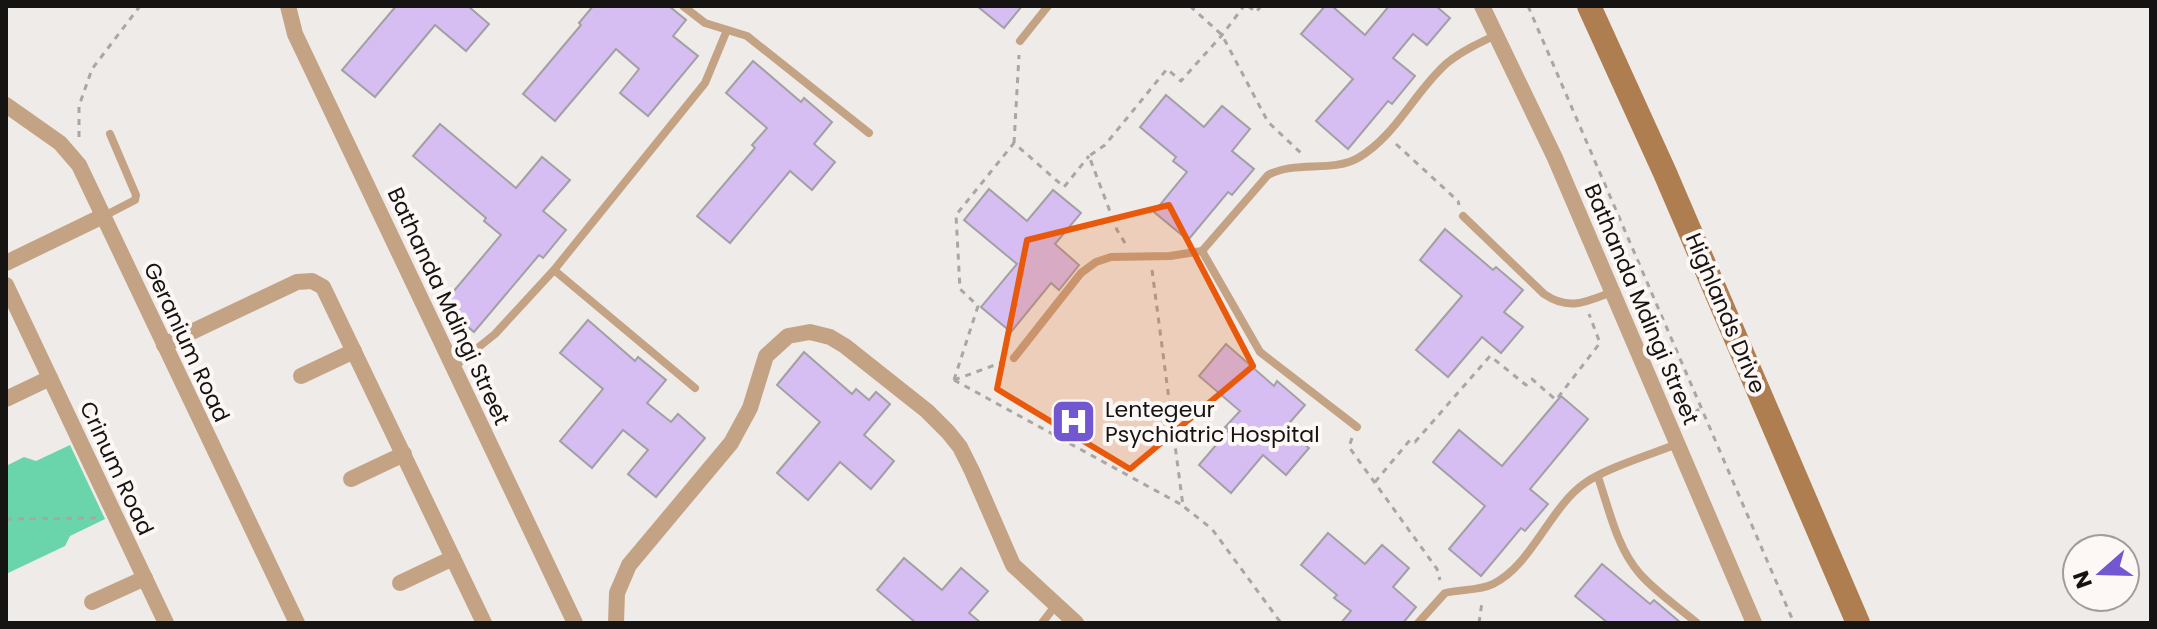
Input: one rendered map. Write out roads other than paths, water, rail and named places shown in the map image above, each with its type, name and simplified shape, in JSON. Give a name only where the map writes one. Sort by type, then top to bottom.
[{"type":"main road","name":"Highlands Drive","points":[[1589,6],[1665,173],[1858,623]]},
{"type":"street","name":"Bathanda Mdingi Street","points":[[288,6],[295,34],[575,623]]},
{"type":"street","name":"Bathanda Mdingi Street","points":[[1482,6],[1555,158],[1754,623]]},
{"type":"street","name":"Geranium Road","points":[[6,105],[60,143],[79,165],[297,623]]},
{"type":"street","points":[[6,263],[103,216]]},
{"type":"street","points":[[164,345],[305,280],[323,287],[484,623]]},
{"type":"street","name":"Crinum Road","points":[[6,285],[166,623]]},
{"type":"street","points":[[616,623],[617,593],[629,565],[737,434],[750,408],[766,356],[788,336],[810,332],[830,337],[845,346],[927,411],[948,432],[972,471],[1013,565],[1076,623]]},
{"type":"street","points":[[301,376],[354,351]]},
{"type":"street","points":[[6,399],[50,378]]},
{"type":"street","points":[[351,479],[404,454]]},
{"type":"street","points":[[400,583],[453,558]]},
{"type":"street","points":[[92,602],[145,578]]},
{"type":"lane","points":[[683,6],[705,23],[747,36],[869,133]]},
{"type":"lane","points":[[1020,41],[1048,6]]},
{"type":"lane","points":[[454,367],[495,334],[554,270],[705,83],[727,30]]},
{"type":"lane","points":[[1014,358],[1081,273],[1096,262],[1111,257],[1150,257],[1202,251],[1268,175],[1279,169],[1345,163],[1358,158],[1385,136],[1447,63],[1496,35]]},
{"type":"lane","points":[[103,216],[135,200],[136,195],[110,134]]},
{"type":"lane","points":[[1463,216],[1557,303],[1584,302],[1612,292]]},
{"type":"lane","points":[[1202,251],[1260,352],[1357,427]]},
{"type":"lane","points":[[554,270],[695,388]]},
{"type":"lane","points":[[1418,623],[1445,593],[1490,586],[1500,580],[1585,483],[1677,443]]},
{"type":"lane","points":[[1598,477],[1617,534],[1631,562],[1640,575],[1697,623]]},
{"type":"lane","points":[[1042,623],[1055,606]]},
{"type":"place","name":"Lentegeur Psychiatric Hospital","points":[[1074,422]]}]
